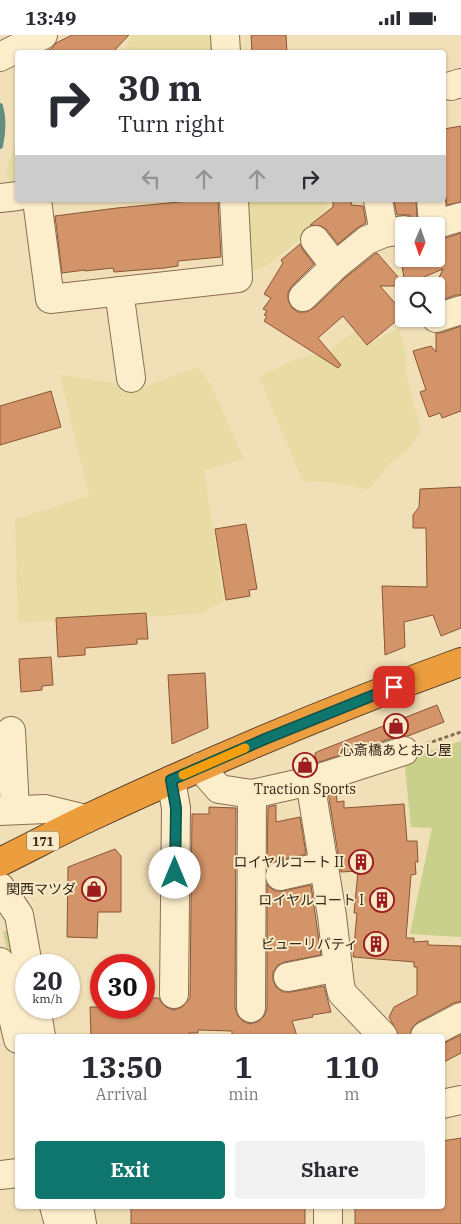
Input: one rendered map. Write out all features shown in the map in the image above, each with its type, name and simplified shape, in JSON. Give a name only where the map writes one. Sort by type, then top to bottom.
[{"type":"highway","name":"171","points":[[0,862],[86,819],[200,767],[330,713],[461,662]]},
{"type":"street","points":[[0,57],[43,35]]},
{"type":"street","points":[[225,35],[226,50]]},
{"type":"street","points":[[0,198],[15,196]]},
{"type":"street","points":[[37,202],[50,299],[238,278],[234,202]]},
{"type":"street","points":[[303,297],[335,265],[367,240],[394,231],[379,202]]},
{"type":"street","points":[[431,202],[433,217]]},
{"type":"street","points":[[445,222],[461,217]]},
{"type":"street","points":[[314,240],[335,265]]},
{"type":"street","points":[[119,291],[131,378]]},
{"type":"street","points":[[445,316],[461,310]]},
{"type":"street","points":[[12,731],[8,810],[45,809],[86,819]]},
{"type":"street","points":[[200,767],[219,789],[252,794],[310,781],[404,751]]},
{"type":"street","points":[[171,780],[185,889],[181,980]]},
{"type":"street","points":[[310,781],[332,916],[342,993],[381,1034]]},
{"type":"street","points":[[251,1008],[240,963],[242,869],[252,794]]},
{"type":"street","points":[[280,876],[324,865]]},
{"type":"street","points":[[0,887],[19,915],[26,954]]},
{"type":"street","points":[[0,962],[17,1034]]},
{"type":"street","points":[[288,977],[338,967]]},
{"type":"street","points":[[429,1034],[461,1017]]},
{"type":"street","points":[[38,1019],[41,1034]]},
{"type":"street","points":[[445,1103],[461,1100]]},
{"type":"street","points":[[0,1175],[15,1173]]},
{"type":"street","points":[[55,1209],[58,1224]]},
{"type":"street","points":[[80,1209],[82,1224]]},
{"type":"street","points":[[328,1209],[328,1224]]},
{"type":"path","points":[[404,751],[461,732]]},
{"type":"shaded area","points":[[132,35],[215,35],[216,50],[124,50]]},
{"type":"shaded area","points":[[15,147],[15,184],[9,185],[6,169]]},
{"type":"shaded area","points":[[241,202],[328,202],[327,208],[310,232],[262,269],[245,271]]},
{"type":"shaded area","points":[[361,326],[373,342],[399,328],[405,350],[407,378],[421,431],[410,448],[388,465],[368,490],[338,483],[303,481],[259,377],[295,360],[330,350]]},
{"type":"shaded area","points":[[197,367],[210,383],[244,459],[204,470],[224,601],[199,614],[18,623],[15,519],[89,496],[60,375],[145,387]]},
{"type":"green space","points":[[461,741],[461,937],[410,934],[432,828],[411,827],[404,759]]},
{"type":"green space","points":[[13,928],[18,954],[15,954],[15,985],[3,932]]},
{"type":"building","points":[[72,35],[129,35],[115,50],[49,50],[56,43]]},
{"type":"building","points":[[251,35],[286,35],[287,50],[252,50]]},
{"type":"building","points":[[461,126],[461,202],[447,205],[446,198],[446,129]]},
{"type":"building","points":[[179,202],[218,202],[221,257],[178,261],[178,266],[165,268],[114,272],[113,268],[62,273],[55,216]]},
{"type":"building","points":[[333,202],[352,202],[351,205],[363,206],[366,223],[338,244],[327,230],[321,226],[310,225],[333,207]]},
{"type":"building","points":[[394,202],[416,202],[417,217],[397,215]]},
{"type":"building","points":[[461,233],[461,295],[445,299],[445,277],[439,277],[443,269],[424,277],[404,277],[402,267],[445,267],[445,238]]},
{"type":"building","points":[[300,244],[314,264],[288,292],[288,300],[292,308],[298,312],[306,312],[314,308],[345,278],[377,253],[398,277],[395,277],[395,286],[380,286],[395,303],[395,322],[367,345],[343,316],[318,338],[341,365],[338,368],[264,321],[267,316],[264,315],[267,311],[263,309],[271,298],[264,294],[283,263],[281,260]]},
{"type":"building","points":[[461,326],[461,411],[442,418],[440,413],[429,417],[420,392],[426,390],[413,351],[431,346],[436,352],[436,333]]},
{"type":"building","points":[[51,391],[61,427],[0,445],[0,406]]},
{"type":"building","points":[[461,487],[461,628],[441,636],[433,615],[404,622],[405,647],[385,655],[382,586],[427,587],[426,528],[413,528],[413,515],[419,507],[420,489]]},
{"type":"building","points":[[246,524],[257,589],[249,590],[250,596],[226,600],[215,529]]},
{"type":"building","points":[[146,613],[148,639],[137,639],[137,644],[85,648],[85,655],[58,657],[56,618]]},
{"type":"building","points":[[51,657],[53,685],[42,686],[42,690],[21,692],[19,659]]},
{"type":"building","points":[[205,673],[208,728],[172,744],[168,675]]},
{"type":"building","points":[[437,705],[444,722],[408,736],[399,736],[316,763],[315,753],[319,751]]},
{"type":"building","points":[[336,789],[337,802],[344,801],[344,808],[404,804],[407,841],[417,841],[418,862],[415,862],[416,874],[411,875],[406,938],[414,938],[414,942],[428,941],[428,945],[461,946],[461,1001],[418,1022],[412,1028],[410,1034],[398,1034],[389,1017],[394,1007],[417,995],[417,967],[414,967],[414,962],[353,957],[357,913],[354,913],[358,871],[341,872],[328,792]]},
{"type":"building","points":[[276,805],[276,822],[300,817],[306,854],[277,861],[270,864],[267,868],[268,807]]},
{"type":"building","points":[[209,807],[236,808],[235,1008],[238,1016],[244,1022],[251,1024],[259,1021],[267,1009],[267,884],[275,891],[311,885],[321,955],[278,965],[273,972],[273,980],[276,987],[283,992],[324,986],[331,1012],[292,1021],[296,1034],[232,1034],[232,1031],[198,1030],[198,1033],[189,1034],[91,1034],[90,1019],[155,1019],[155,998],[159,998],[166,1007],[174,1010],[182,1007],[190,998],[192,814],[209,814]]},
{"type":"building","name":"関西マツダ","points":[[115,849],[121,856],[121,912],[98,912],[97,938],[67,937],[68,867]]},
{"type":"building","points":[[461,1035],[461,1053],[445,1061],[445,1043]]},
{"type":"building","points":[[461,1138],[461,1224],[355,1224],[355,1209],[445,1209],[445,1141]]},
{"type":"building","points":[[131,1209],[305,1209],[305,1224],[131,1224]]},
{"type":"waterway","points":[[0,106],[3,126],[0,146]]},
{"type":"slow traffic","points":[[183,775],[245,748]]},
{"type":"place","name":"心斎橋あとおし屋","points":[[396,726]]},
{"type":"place","name":"Traction Sports","points":[[305,765]]},
{"type":"place","name":"ロイヤルコート II","points":[[361,862]]},
{"type":"place","name":"関西マツダ","points":[[94,889]]},
{"type":"place","name":"ロイヤルコート I","points":[[382,900]]},
{"type":"place","name":"ビューリバティ","points":[[376,944]]},
{"type":"route","points":[[175,873],[176,808],[171,780],[265,739],[394,687]]}]
